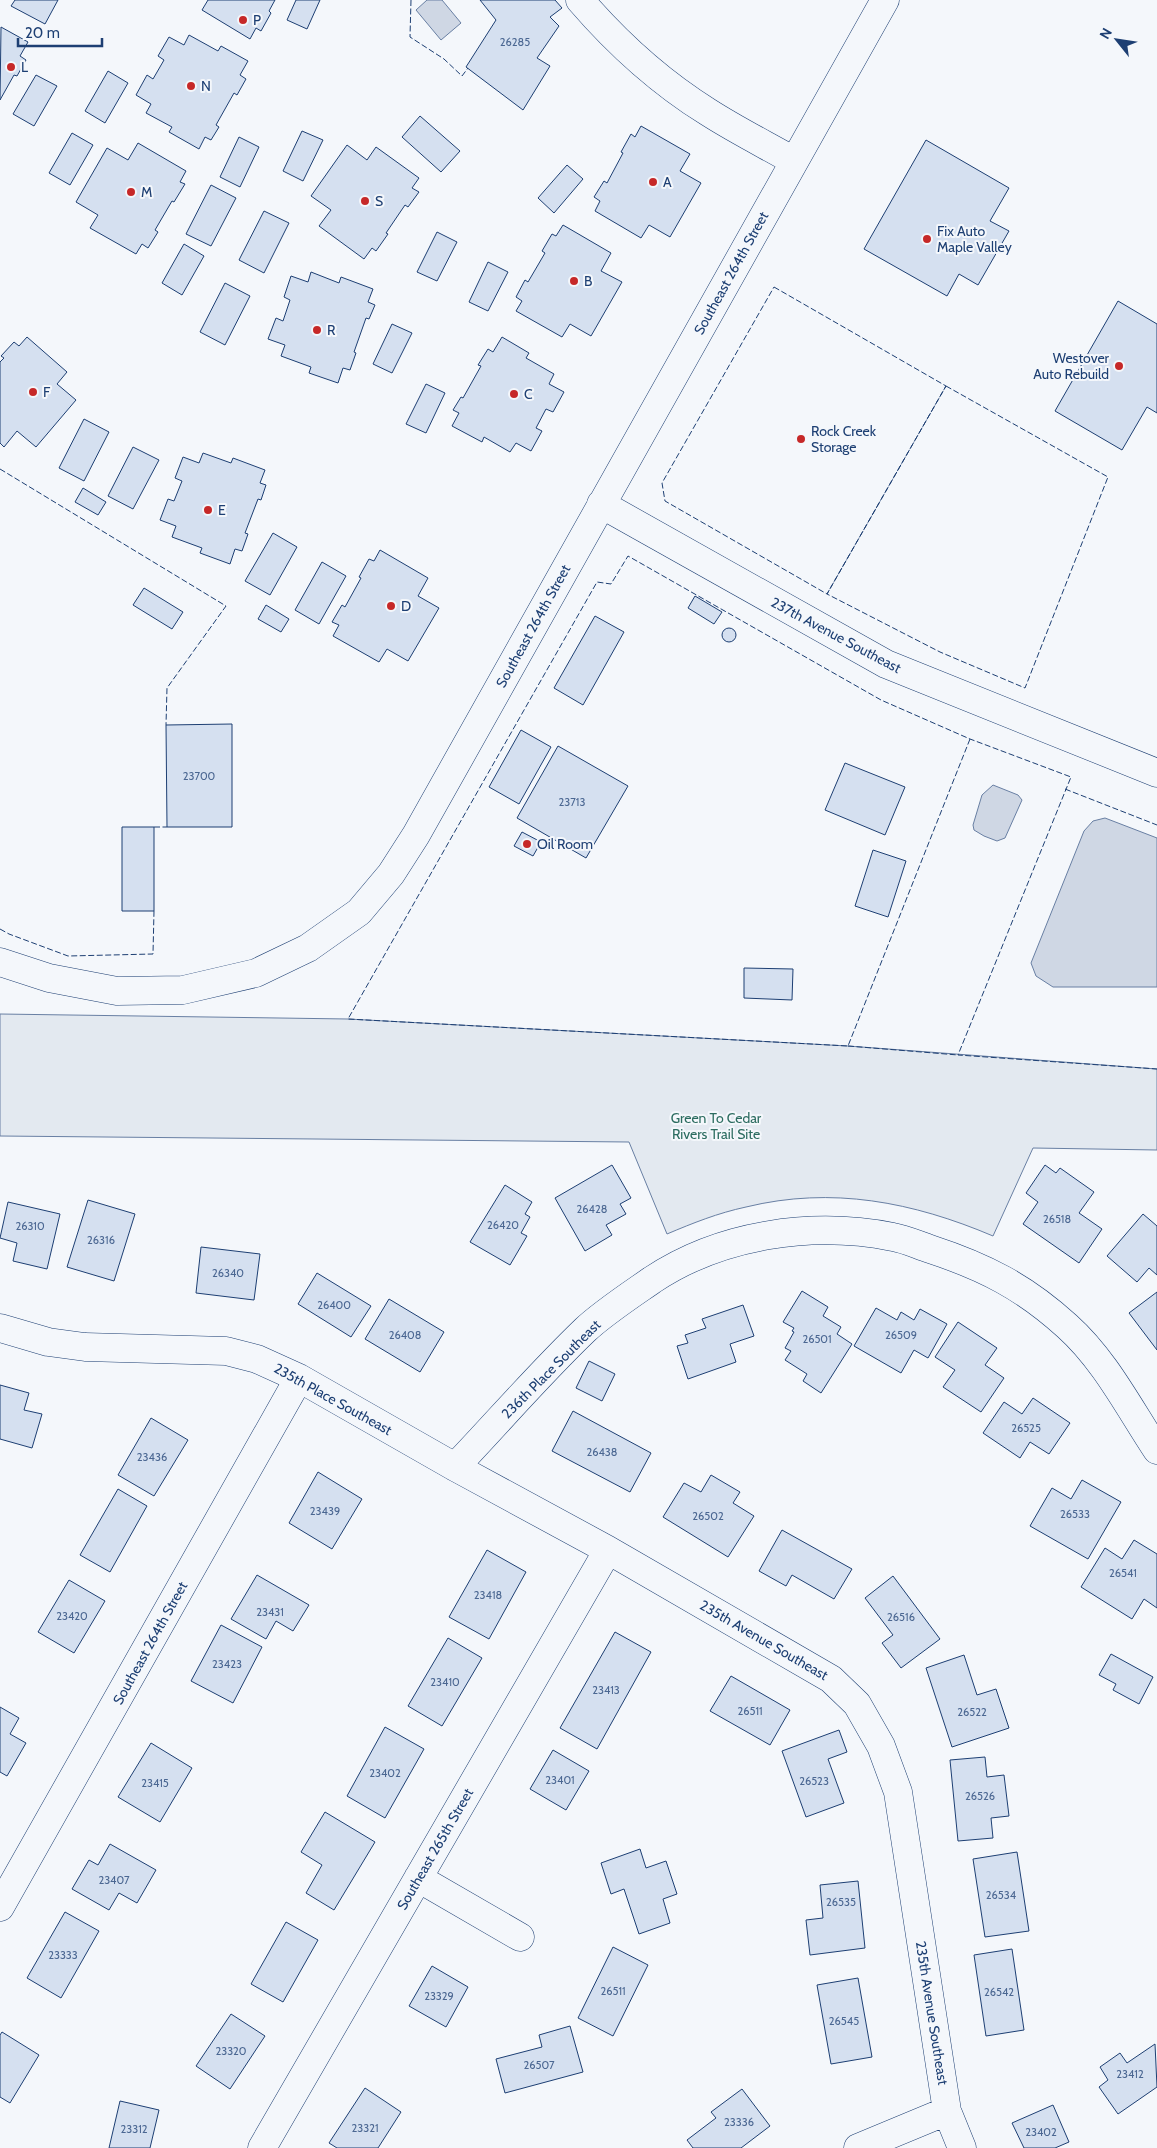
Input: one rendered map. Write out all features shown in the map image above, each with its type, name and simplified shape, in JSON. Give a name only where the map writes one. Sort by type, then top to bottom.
[{"type":"street","points":[[580,0],[632,55],[674,89],[708,113],[794,161]]},
{"type":"street","name":"Southeast 264th Street","points":[[0,962],[49,978],[117,992],[184,990],[256,973],[308,948],[359,912],[392,874],[416,835],[884,0]]},
{"type":"street","name":"237th Avenue Southeast","points":[[602,504],[886,664],[1147,769]]},
{"type":"street","name":"236th Place Southeast","points":[[455,1467],[586,1329],[653,1279],[705,1251],[764,1236],[802,1232],[850,1232],[894,1237],[978,1267],[1007,1280],[1068,1327],[1096,1358],[1157,1450]]},
{"type":"street","name":"235th Place Southeast","points":[[0,1328],[48,1342],[85,1347],[226,1351],[257,1358],[299,1378],[455,1467]]},
{"type":"street","name":"Southeast 264th Street","points":[[0,1907],[299,1378]]},
{"type":"street","name":"235th Avenue Southeast","points":[[455,1467],[608,1550],[831,1679],[857,1704],[881,1746],[898,1792],[947,2111],[962,2148]]},
{"type":"street","name":"Southeast 265th Street","points":[[262,2148],[608,1550]]},
{"type":"street","points":[[418,1878],[520,1937]]},
{"type":"street","points":[[858,2148],[947,2111]]},
{"type":"green space","name":"Green To Cedar Rivers Trail Site","points":[[0,1014],[348,1019],[848,1046],[1157,1069],[1157,1150],[1033,1148],[993,1236],[933,1214],[902,1206],[841,1198],[778,1201],[746,1207],[726,1212],[667,1234],[629,1142],[0,1136]]},
{"type":"shaded area","points":[[427,0],[442,0],[461,23],[441,40],[416,10]]},
{"type":"shaded area","points":[[993,785],[1018,795],[1022,800],[1005,838],[997,841],[974,830],[973,825],[982,795]]},
{"type":"shaded area","points":[[1105,818],[1157,838],[1157,987],[1053,987],[1036,976],[1031,963],[1084,831],[1093,821]]},
{"type":"building","points":[[15,0],[58,0],[45,24],[11,6]]},
{"type":"building","name":"P","points":[[208,0],[275,0],[269,11],[271,13],[261,31],[256,28],[250,39],[202,10]]},
{"type":"building","points":[[296,0],[320,0],[307,29],[287,20]]},
{"type":"building","points":[[480,0],[555,0],[562,8],[550,17],[559,26],[537,58],[550,66],[523,110],[466,67],[496,20]]},
{"type":"building","name":"L","points":[[1,27],[28,42],[20,56],[26,60],[17,76],[14,75],[0,100]]},
{"type":"building","name":"N","points":[[189,35],[218,51],[221,46],[248,61],[240,75],[246,79],[237,95],[234,93],[216,125],[219,127],[211,140],[205,137],[199,149],[169,132],[172,127],[146,113],[151,104],[136,95],[147,75],[153,79],[164,60],[158,56],[169,37],[184,45]]},
{"type":"building","points":[[108,71],[128,83],[105,123],[85,111]]},
{"type":"building","points":[[36,75],[57,86],[34,126],[13,114]]},
{"type":"building","points":[[420,116],[460,151],[441,172],[402,137]]},
{"type":"building","name":"A","points":[[641,126],[690,154],[680,171],[701,183],[670,237],[649,225],[641,238],[595,211],[600,201],[594,197],[604,181],[607,183],[631,134],[635,137]]},
{"type":"building","points":[[302,131],[323,140],[303,181],[283,171]]},
{"type":"building","points":[[72,133],[93,145],[70,185],[49,173]]},
{"type":"building","points":[[239,137],[259,147],[240,187],[220,177]]},
{"type":"building","points":[[926,140],[1009,188],[990,221],[1009,231],[978,285],[959,274],[947,296],[864,249]]},
{"type":"building","name":"M","points":[[138,143],[186,171],[180,182],[185,184],[174,202],[172,201],[155,230],[158,232],[148,248],[142,244],[136,254],[90,228],[98,215],[76,202],[107,148],[128,160]]},
{"type":"building","name":"S","points":[[347,145],[367,160],[376,147],[419,178],[412,188],[419,192],[408,207],[405,205],[376,251],[372,248],[364,259],[319,226],[331,210],[311,196]]},
{"type":"building","points":[[567,165],[583,179],[554,213],[538,198]]},
{"type":"building","points":[[211,185],[236,198],[211,246],[186,234]]},
{"type":"building","points":[[264,211],[289,223],[264,273],[239,260]]},
{"type":"building","name":"B","points":[[563,225],[611,253],[601,271],[622,282],[591,336],[570,324],[562,337],[516,311],[522,301],[516,297],[525,280],[528,282],[545,253],[542,251],[552,234],[556,236]]},
{"type":"building","points":[[437,232],[457,242],[437,281],[417,272]]},
{"type":"building","points":[[184,244],[204,256],[182,295],[162,283]]},
{"type":"building","points":[[488,262],[508,272],[488,311],[469,302]]},
{"type":"building","name":"R","points":[[311,272],[339,283],[341,277],[373,289],[368,302],[375,305],[369,319],[366,318],[350,370],[343,368],[338,383],[309,373],[311,367],[281,356],[285,345],[268,339],[276,318],[283,321],[290,300],[284,297],[291,276],[308,282]]},
{"type":"building","points":[[225,283],[250,296],[225,345],[200,332]]},
{"type":"building","name":"Westover Auto Rebuild","points":[[1118,301],[1157,324],[1157,413],[1147,407],[1122,450],[1055,411]]},
{"type":"building","points":[[392,324],[412,333],[392,373],[373,364]]},
{"type":"building","name":"F","points":[[27,337],[67,372],[57,384],[76,400],[36,447],[17,431],[4,447],[0,443],[0,362],[4,358],[1,356],[14,342],[19,346]]},
{"type":"building","name":"C","points":[[502,337],[529,353],[526,358],[554,374],[549,384],[564,392],[553,412],[546,409],[536,428],[542,431],[531,451],[516,443],[510,452],[484,437],[482,442],[452,426],[459,413],[453,410],[461,397],[463,398],[481,366],[478,365],[488,349],[493,352]]},
{"type":"building","points":[[426,384],[445,393],[426,433],[406,424]]},
{"type":"building","points":[[84,419],[109,432],[84,481],[59,468]]},
{"type":"building","points":[[133,447],[159,460],[133,509],[108,496]]},
{"type":"building","name":"E","points":[[203,453],[231,463],[233,458],[265,470],[260,483],[266,485],[261,500],[258,499],[245,533],[248,534],[242,551],[235,549],[230,564],[200,553],[202,548],[172,537],[176,526],[160,520],[168,499],[174,501],[182,481],[175,478],[183,457],[199,463]]},
{"type":"building","points":[[83,488],[106,502],[98,515],[75,502]]},
{"type":"building","points":[[273,533],[297,547],[270,595],[245,581]]},
{"type":"building","name":"D","points":[[380,550],[428,578],[418,596],[439,608],[408,661],[387,649],[379,662],[333,636],[339,625],[332,622],[342,605],[345,607],[369,559],[374,561]]},
{"type":"building","points":[[322,562],[346,576],[319,624],[295,610]]},
{"type":"building","points":[[144,588],[183,612],[172,629],[133,605]]},
{"type":"building","points":[[695,596],[722,612],[714,624],[688,608]]},
{"type":"building","points":[[266,605],[289,619],[281,632],[258,619]]},
{"type":"building","points":[[595,616],[624,632],[583,705],[554,688]]},
{"type":"building","points":[[726,628],[732,628],[736,635],[732,642],[726,642],[722,638],[722,632]]},
{"type":"building","points":[[232,724],[232,827],[167,827],[166,725]]},
{"type":"building","points":[[521,730],[551,747],[519,804],[489,787]]},
{"type":"building","points":[[558,746],[628,786],[586,858],[517,818]]},
{"type":"building","points":[[845,763],[905,787],[885,835],[825,810]]},
{"type":"building","points":[[122,827],[154,827],[154,911],[122,911]]},
{"type":"building","name":"Oil Room","points":[[522,832],[541,842],[533,856],[514,846]]},
{"type":"building","points":[[873,850],[906,861],[888,917],[855,906]]},
{"type":"building","points":[[744,968],[793,969],[792,1000],[744,998]]},
{"type":"building","points":[[612,1165],[631,1198],[620,1204],[626,1214],[606,1225],[612,1235],[585,1251],[555,1198]]},
{"type":"building","points":[[1045,1165],[1056,1173],[1060,1168],[1094,1192],[1079,1213],[1102,1229],[1079,1263],[1023,1224],[1038,1202],[1026,1193]]},
{"type":"building","points":[[505,1185],[532,1202],[525,1214],[530,1217],[521,1233],[527,1236],[510,1265],[470,1242]]},
{"type":"building","points":[[88,1200],[135,1214],[114,1281],[67,1267]]},
{"type":"building","points":[[8,1202],[60,1214],[47,1269],[13,1261],[17,1243],[0,1238]]},
{"type":"building","points":[[1143,1214],[1157,1226],[1157,1275],[1149,1268],[1137,1282],[1107,1256]]},
{"type":"building","points":[[201,1247],[260,1254],[254,1300],[196,1293]]},
{"type":"building","points":[[317,1273],[371,1306],[351,1337],[298,1304]]},
{"type":"building","points":[[802,1291],[828,1307],[823,1316],[841,1327],[837,1334],[852,1344],[821,1393],[803,1381],[807,1374],[785,1360],[791,1351],[785,1348],[794,1332],[792,1331],[794,1328],[783,1322]]},
{"type":"building","points":[[1157,1292],[1157,1350],[1129,1313]]},
{"type":"building","points":[[389,1299],[444,1332],[420,1372],[365,1339]]},
{"type":"building","points":[[743,1305],[754,1336],[730,1344],[736,1362],[688,1379],[677,1346],[688,1343],[685,1335],[706,1328],[702,1319]]},
{"type":"building","points":[[876,1308],[897,1320],[901,1312],[914,1320],[920,1309],[947,1324],[928,1358],[914,1350],[901,1373],[854,1346]]},
{"type":"building","points":[[958,1322],[997,1348],[985,1365],[1004,1378],[981,1412],[943,1387],[955,1370],[935,1357]]},
{"type":"building","points":[[589,1361],[615,1374],[602,1401],[576,1388]]},
{"type":"building","points":[[0,1385],[29,1393],[24,1410],[42,1414],[32,1448],[0,1439]]},
{"type":"building","points":[[1033,1398],[1070,1423],[1049,1454],[1030,1442],[1020,1458],[983,1433],[1004,1402],[1022,1414]]},
{"type":"building","points":[[573,1411],[651,1453],[630,1492],[552,1451]]},
{"type":"building","points":[[151,1418],[188,1440],[154,1496],[118,1475]]},
{"type":"building","points":[[318,1472],[362,1499],[332,1549],[289,1523]]},
{"type":"building","points":[[711,1475],[740,1492],[733,1503],[754,1516],[728,1557],[663,1517],[684,1483],[701,1492]]},
{"type":"building","points":[[1082,1480],[1121,1502],[1088,1559],[1030,1526],[1052,1488],[1071,1499]]},
{"type":"building","points":[[118,1489],[147,1506],[110,1572],[80,1555]]},
{"type":"building","points":[[782,1530],[852,1569],[834,1599],[792,1575],[786,1586],[759,1571]]},
{"type":"building","points":[[1134,1540],[1157,1554],[1157,1608],[1144,1599],[1132,1619],[1081,1587],[1105,1548],[1122,1559]]},
{"type":"building","points":[[487,1550],[526,1572],[489,1639],[449,1617]]},
{"type":"building","points":[[257,1575],[309,1605],[293,1631],[276,1621],[266,1639],[231,1619]]},
{"type":"building","points":[[893,1576],[940,1639],[901,1668],[882,1643],[893,1635],[865,1598]]},
{"type":"building","points":[[69,1580],[105,1601],[74,1653],[38,1632]]},
{"type":"building","points":[[221,1625],[262,1647],[233,1703],[191,1681]]},
{"type":"building","points":[[615,1632],[651,1652],[597,1749],[560,1728]]},
{"type":"building","points":[[448,1638],[482,1658],[442,1726],[408,1706]]},
{"type":"building","points":[[1111,1654],[1153,1677],[1139,1704],[1113,1690],[1116,1684],[1099,1675]]},
{"type":"building","points":[[964,1655],[977,1695],[996,1689],[1009,1728],[952,1747],[926,1668]]},
{"type":"building","points":[[731,1676],[790,1710],[770,1745],[710,1711]]},
{"type":"building","points":[[0,1707],[19,1718],[10,1734],[26,1743],[7,1776],[0,1772]]},
{"type":"building","points":[[385,1727],[424,1749],[385,1818],[347,1796]]},
{"type":"building","points":[[839,1730],[847,1752],[828,1759],[844,1803],[806,1817],[782,1751]]},
{"type":"building","points":[[151,1743],[192,1768],[160,1822],[118,1797]]},
{"type":"building","points":[[553,1750],[589,1771],[566,1810],[530,1789]]},
{"type":"building","points":[[985,1757],[987,1777],[1004,1775],[1009,1816],[991,1818],[993,1838],[958,1841],[950,1760]]},
{"type":"building","points":[[325,1812],[375,1842],[334,1910],[306,1893],[322,1865],[301,1852]]},
{"type":"building","points":[[110,1844],[156,1870],[137,1903],[119,1893],[109,1910],[72,1889],[89,1860],[98,1865]]},
{"type":"building","points":[[640,1849],[646,1868],[666,1861],[677,1894],[663,1899],[670,1923],[639,1934],[624,1889],[611,1894],[601,1863]]},
{"type":"building","points":[[1017,1852],[1029,1931],[985,1937],[973,1859]]},
{"type":"building","points":[[858,1881],[865,1948],[810,1955],[806,1920],[823,1918],[820,1885]]},
{"type":"building","points":[[65,1912],[99,1931],[61,1998],[27,1978]]},
{"type":"building","points":[[286,1922],[318,1940],[283,2002],[251,1984]]},
{"type":"building","points":[[613,1947],[648,1965],[613,2036],[578,2018]]},
{"type":"building","points":[[1012,1949],[1024,2030],[986,2036],[974,1955]]},
{"type":"building","points":[[432,1966],[468,1987],[446,2027],[409,2006]]},
{"type":"building","points":[[858,1978],[872,2057],[831,2064],[817,1985]]},
{"type":"building","points":[[231,2014],[265,2036],[230,2089],[196,2066]]},
{"type":"building","points":[[570,2026],[583,2072],[505,2093],[496,2059],[542,2047],[539,2035]]},
{"type":"building","points":[[2,2032],[39,2055],[10,2103],[0,2097],[0,2035]]},
{"type":"building","points":[[1155,2044],[1157,2087],[1118,2114],[1099,2087],[1108,2080],[1100,2067],[1120,2053],[1127,2063]]},
{"type":"building","points":[[365,2088],[401,2112],[378,2148],[337,2148],[329,2143]]},
{"type":"building","points":[[742,2089],[770,2126],[741,2148],[693,2148],[687,2140],[716,2118],[711,2112]]},
{"type":"building","points":[[120,2101],[159,2110],[150,2148],[109,2148]]},
{"type":"building","points":[[1053,2105],[1069,2142],[1055,2148],[1024,2148],[1012,2123]]},
{"type":"fence","points":[[411,0],[410,37],[444,59],[462,76],[468,68]]},
{"type":"fence","points":[[774,287],[946,386],[827,594],[665,501],[662,483],[774,287]]},
{"type":"fence","points":[[946,386],[1108,477],[1025,688],[940,652],[827,594],[946,386]]},
{"type":"fence","points":[[0,469],[226,606],[167,688],[166,725]]},
{"type":"fence","points":[[970,739],[848,1046],[348,1019],[597,582],[611,584],[628,556],[881,700],[970,739],[1071,777],[958,1055],[1157,1069]]},
{"type":"fence","points":[[1065,789],[1157,825]]},
{"type":"fence","points":[[154,827],[167,827]]},
{"type":"fence","points":[[0,929],[68,956],[153,954],[154,911]]},
{"type":"fence","points":[[848,1046],[958,1055]]},
{"type":"place","name":"P","points":[[243,20]]},
{"type":"place","name":"L","points":[[11,67]]},
{"type":"place","name":"N","points":[[191,86]]},
{"type":"place","name":"A","points":[[653,182]]},
{"type":"place","name":"M","points":[[131,192]]},
{"type":"place","name":"S","points":[[365,201]]},
{"type":"place","name":"Fix Auto Maple Valley","points":[[927,239]]},
{"type":"place","name":"B","points":[[574,281]]},
{"type":"place","name":"R","points":[[317,330]]},
{"type":"place","name":"Westover Auto Rebuild","points":[[1119,366]]},
{"type":"place","name":"F","points":[[33,392]]},
{"type":"place","name":"C","points":[[514,394]]},
{"type":"place","name":"Rock Creek Storage","points":[[801,439]]},
{"type":"place","name":"E","points":[[208,510]]},
{"type":"place","name":"D","points":[[391,606]]},
{"type":"place","name":"Oil Room","points":[[527,844]]}]
